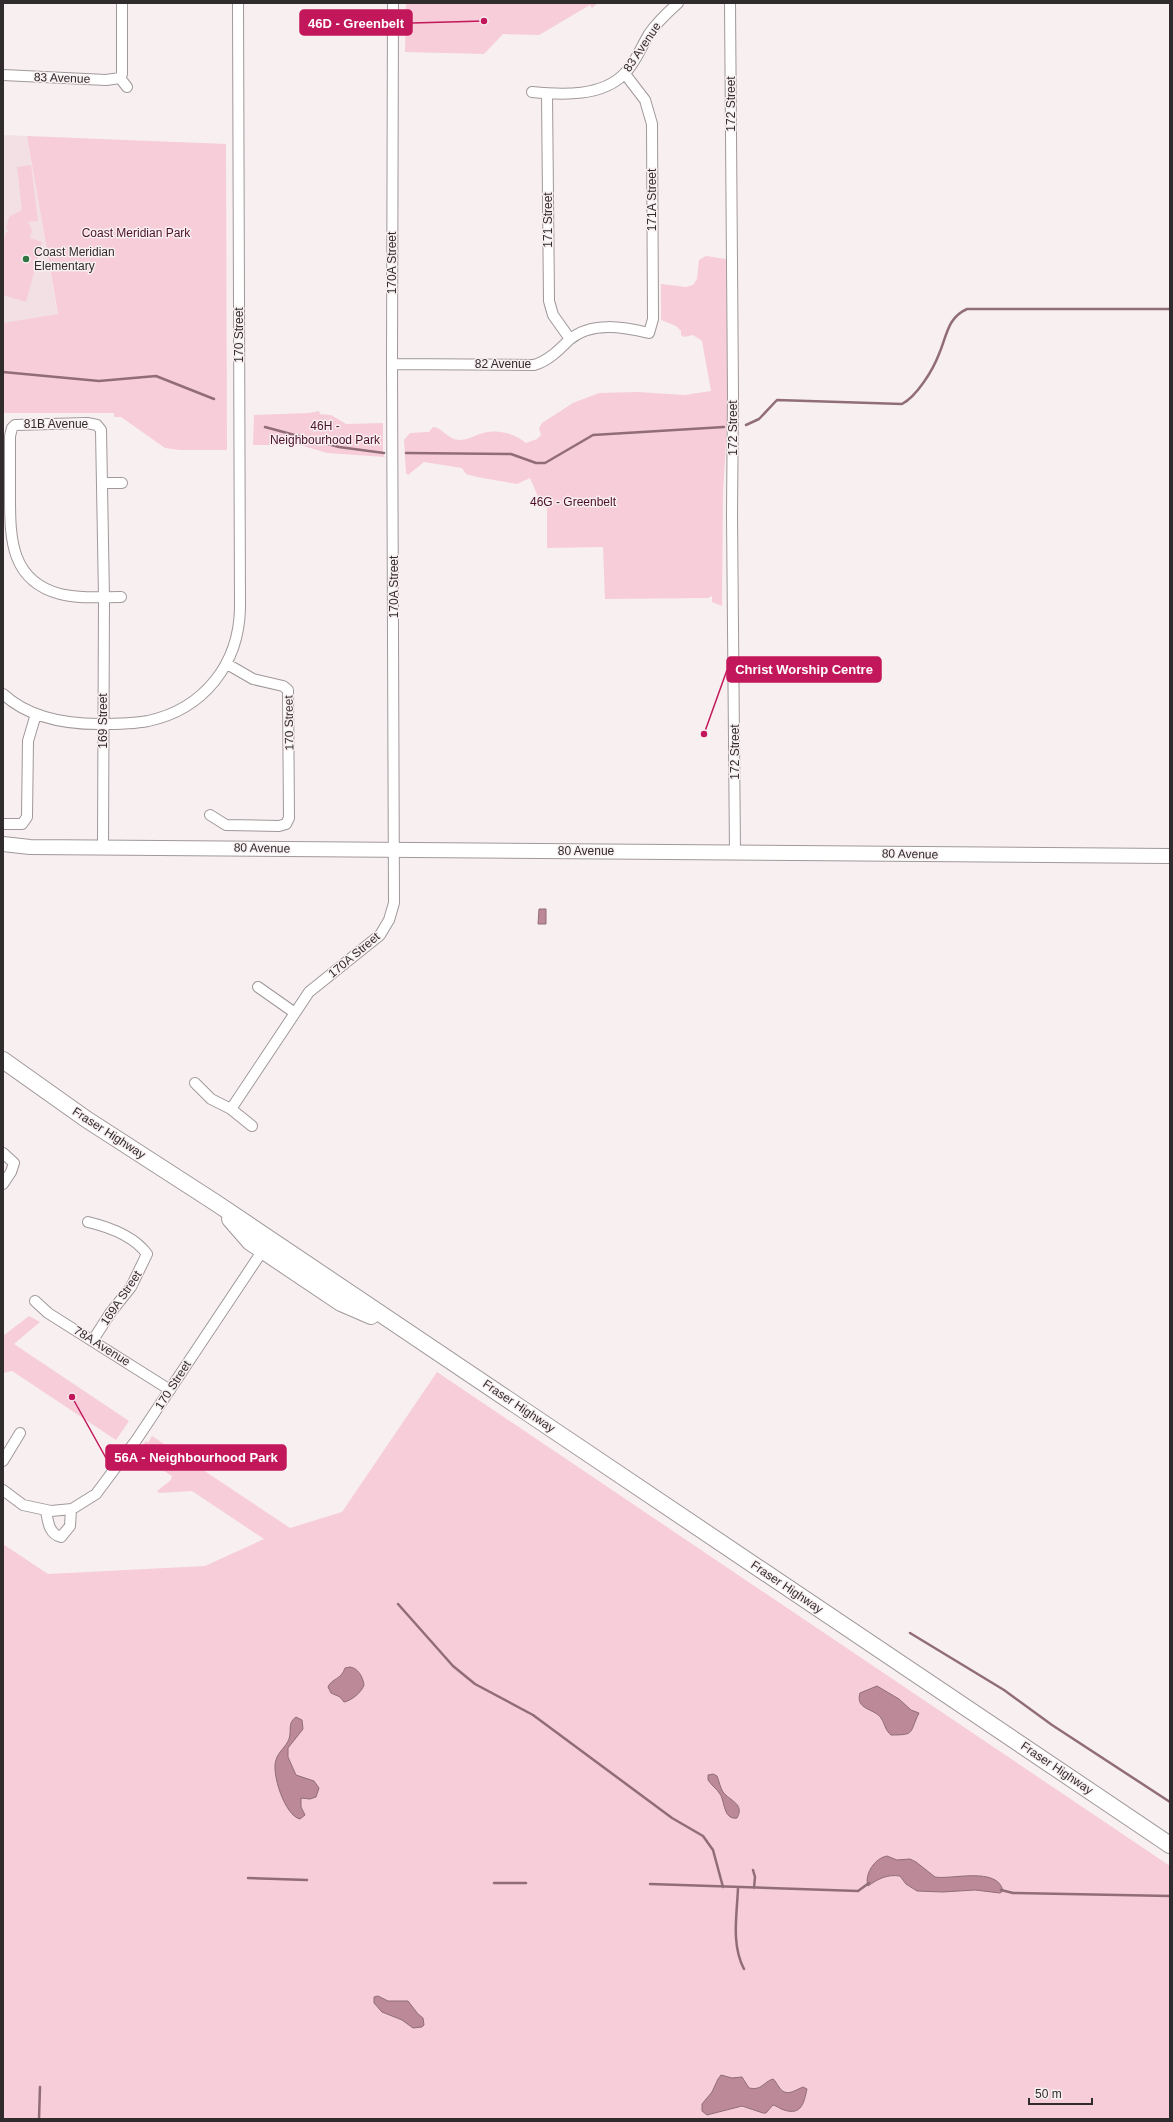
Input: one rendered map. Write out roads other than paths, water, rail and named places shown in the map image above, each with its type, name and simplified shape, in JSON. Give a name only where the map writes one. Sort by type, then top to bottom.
[{"type":"main road","name":"80 Avenue","points":[[3,844],[30,847],[103,846],[395,850],[1170,856]]},
{"type":"main road","name":"Fraser Highway","points":[[3,1060],[86,1119],[216,1203],[1170,1845]]},
{"type":"main road","name":"Fraser Highway","points":[[216,1203],[250,1242],[341,1303],[404,1330]]},
{"type":"main road","points":[[299,1274],[333,1289],[341,1287]]},
{"type":"street","points":[[122,3],[122,74],[120,78],[127,87]]},
{"type":"street","name":"170 Street","points":[[3,694],[16,704],[36,714],[60,721],[103,724],[142,722],[171,714],[196,699],[218,677],[227,664],[237,635],[240,608],[238,3]]},
{"type":"street","name":"170A Street","points":[[231,1109],[311,990],[370,944],[387,925],[394,903],[392,364],[393,3]]},
{"type":"street","name":"83 Avenue","points":[[532,92],[547,94],[590,91],[605,86],[625,74],[638,56],[652,30],[678,3]]},
{"type":"street","name":"172 Street","points":[[730,3],[735,852]]},
{"type":"street","name":"171A Street","points":[[625,74],[645,100],[652,124],[653,319],[649,333]]},
{"type":"street","name":"83 Avenue","points":[[3,75],[99,79],[120,78]]},
{"type":"street","name":"171 Street","points":[[547,94],[549,301],[553,316],[570,339]]},
{"type":"street","name":"82 Avenue","points":[[392,364],[534,365],[547,359],[580,332],[596,328],[630,329],[649,333]]},
{"type":"street","name":"81B Avenue","points":[[99,426],[87,422],[22,423],[14,426],[10,436],[10,530],[12,543],[18,561],[31,578],[49,590],[70,596],[104,596]]},
{"type":"street","name":"169 Street","points":[[99,426],[102,436],[103,483],[103,846]]},
{"type":"street","points":[[103,483],[122,483]]},
{"type":"street","points":[[104,596],[121,597]]},
{"type":"street","name":"170 Street","points":[[210,815],[226,825],[279,826],[287,823],[290,809],[288,690],[283,686],[253,679],[227,664]]},
{"type":"street","points":[[3,824],[22,824],[27,817],[28,741],[36,714]]},
{"type":"street","points":[[258,987],[296,1013]]},
{"type":"street","points":[[195,1083],[211,1099],[231,1109],[252,1126]]},
{"type":"street","points":[[3,1153],[14,1163],[11,1172],[3,1184]]},
{"type":"street","name":"169A Street","points":[[88,1222],[105,1226],[121,1234],[140,1246],[147,1254],[134,1283],[111,1312],[93,1340]]},
{"type":"street","name":"170 Street","points":[[71,1509],[83,1504],[96,1494],[137,1439],[263,1250]]},
{"type":"street","name":"78A Avenue","points":[[35,1301],[48,1313],[170,1390]]},
{"type":"street","points":[[3,1461],[20,1433]]},
{"type":"street","points":[[3,1490],[23,1505],[46,1511],[71,1509],[70,1526],[61,1537],[50,1530],[46,1511]]},
{"type":"waterway","points":[[746,425],[759,419],[777,400],[902,404],[919,389],[929,375],[942,347],[951,322],[955,317],[967,309],[1170,309]]},
{"type":"waterway","points":[[3,372],[99,381],[156,376],[214,399]]},
{"type":"waterway","points":[[265,427],[339,447],[384,453]]},
{"type":"waterway","points":[[406,453],[511,454],[536,463],[545,463],[593,435],[724,427]]},
{"type":"waterway","points":[[398,1604],[453,1666],[475,1684],[533,1715],[672,1818],[703,1836],[713,1850],[723,1887]]},
{"type":"waterway","points":[[910,1633],[1004,1690],[1052,1725],[1170,1802]]},
{"type":"waterway","points":[[753,1870],[755,1877],[754,1888]]},
{"type":"waterway","points":[[248,1878],[307,1880]]},
{"type":"waterway","points":[[494,1883],[526,1883]]},
{"type":"waterway","points":[[650,1884],[858,1891],[869,1883]]},
{"type":"waterway","points":[[738,1888],[736,1940],[737,1950],[744,1969]]},
{"type":"waterway","points":[[1001,1890],[1013,1893],[1170,1896]]},
{"type":"waterway","points":[[39,2119],[40,2087]]},
{"type":"place","name":"46D - Greenbelt","points":[[484,21]]},
{"type":"place","name":"Coast Meridian Elementary","points":[[26,259]]},
{"type":"place","name":"Christ Worship Centre","points":[[704,734]]},
{"type":"place","name":"56A - Neighbourhood Park","points":[[72,1397]]},
{"type":"park label","name":"Coast Meridian Park","points":[[136,233]]},
{"type":"park label","name":"46H - Neighbourhood Park","points":[[325,433]]},
{"type":"park label","name":"46G - Greenbelt","points":[[573,502]]}]
